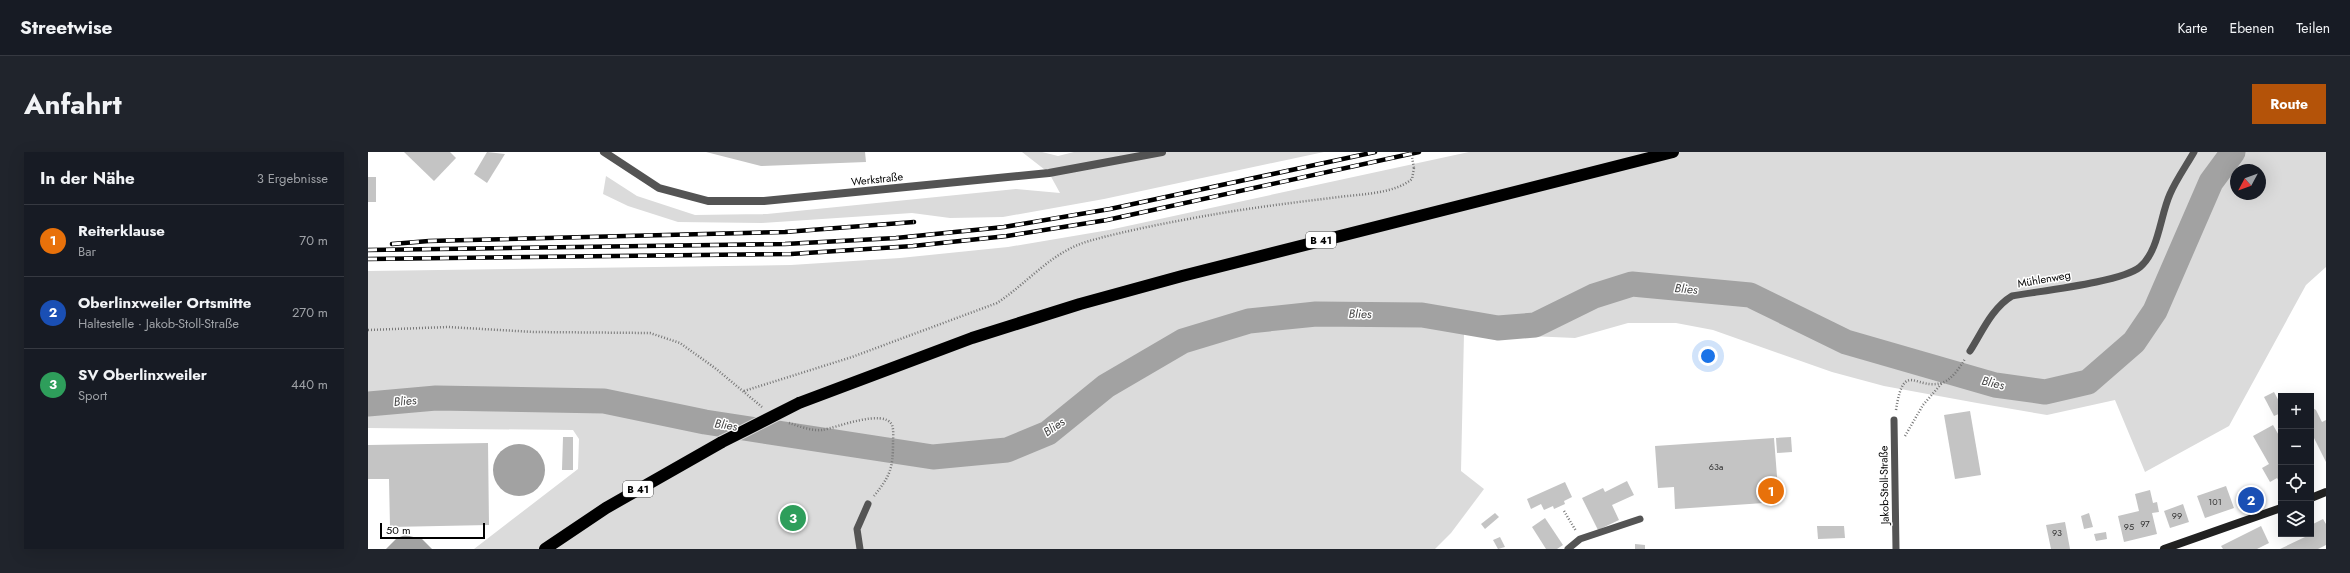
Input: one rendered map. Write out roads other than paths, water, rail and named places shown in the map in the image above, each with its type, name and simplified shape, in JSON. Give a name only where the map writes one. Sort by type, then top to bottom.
[{"type":"highway","name":"B 41","points":[[545,549],[654,479],[722,442],[799,403],[972,338],[1080,304],[1182,276],[1673,152]]},
{"type":"main road","points":[[2314,497],[2326,492]]},
{"type":"main road","points":[[2164,549],[2177,547],[2278,509]]},
{"type":"street","name":"Werkstraße","points":[[604,152],[659,188],[708,201],[764,201],[1049,173],[1162,152]]},
{"type":"lane","name":"Mühlenweg","points":[[1970,351],[1993,314],[2003,301],[2012,296],[2103,280],[2131,273],[2140,267],[2153,246],[2170,194],[2194,152]]},
{"type":"lane","name":"Jakob-Stoll-Straße","points":[[1894,420],[1896,549]]},
{"type":"lane","points":[[860,549],[857,528],[868,504]]},
{"type":"lane","points":[[1568,549],[1580,539],[1640,519]]},
{"type":"waterway","name":"Blies","points":[[368,404],[436,398],[604,401],[705,422],[933,457],[1007,450],[1048,433],[1106,386],[1183,341],[1249,321],[1316,314],[1422,315],[1498,328],[1535,325],[1594,296],[1632,284],[1750,295],[1846,342],[1995,385],[2045,392],[2088,382],[2134,342],[2155,311],[2211,182],[2233,152]]},
{"type":"railway","points":[[368,250],[785,244],[896,238],[1004,227],[1110,209],[1375,152]]},
{"type":"railway","points":[[368,259],[791,254],[913,246],[1007,236],[1107,220],[1419,152]]},
{"type":"railway","points":[[392,244],[429,241],[785,232],[914,222]]},
{"type":"place","name":"Reiterklause","points":[[1771,491]]},
{"type":"place","name":"Oberlinxweiler Ortsmitte","points":[[2251,500]]},
{"type":"place","name":"SV Oberlinxweiler","points":[[793,518]]}]
